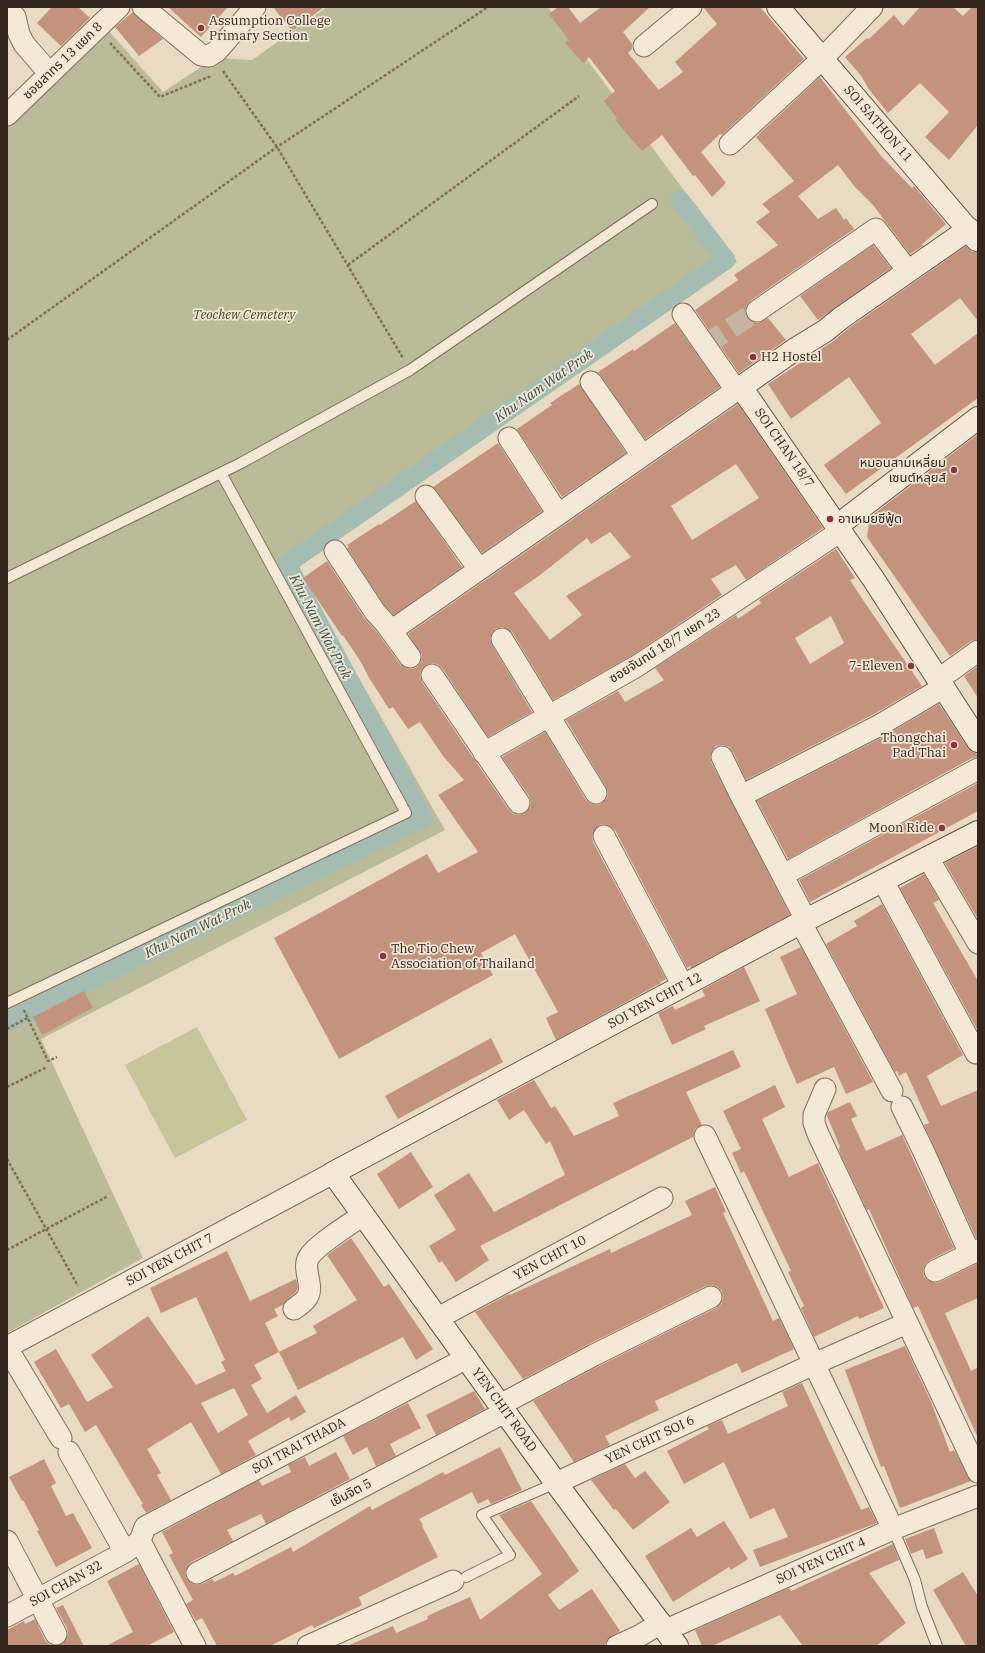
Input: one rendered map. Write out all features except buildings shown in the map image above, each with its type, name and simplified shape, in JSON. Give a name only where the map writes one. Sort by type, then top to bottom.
[{"type":"street","points":[[7,7],[15,17],[19,34],[24,44],[50,74]]},
{"type":"street","name":"ซอยสาทร 13 แยก 8","points":[[7,115],[119,7]]},
{"type":"street","points":[[143,7],[201,55],[209,56],[217,51],[255,7]]},
{"type":"street","points":[[644,46],[691,7]]},
{"type":"street","name":"SOI SATHON 11","points":[[778,7],[973,235]]},
{"type":"street","points":[[730,144],[822,59],[872,7]]},
{"type":"street","points":[[757,311],[876,228],[908,271]]},
{"type":"street","points":[[391,631],[794,350],[824,332],[840,318],[908,271],[973,235]]},
{"type":"street","points":[[682,314],[739,388]]},
{"type":"street","points":[[591,382],[642,455]]},
{"type":"street","name":"SOI CHAN 18/7","points":[[739,388],[839,528],[942,683],[978,741]]},
{"type":"street","points":[[839,528],[978,418]]},
{"type":"street","points":[[509,438],[558,514]]},
{"type":"street","points":[[426,496],[479,570]]},
{"type":"street","name":"ซอยจันทน์ 18/7 แยก 23","points":[[484,753],[637,666],[839,528]]},
{"type":"street","points":[[335,551],[375,612],[410,657]]},
{"type":"street","points":[[502,639],[596,793]]},
{"type":"street","points":[[741,796],[880,725],[942,683],[978,651]]},
{"type":"street","points":[[432,675],[519,803]]},
{"type":"street","points":[[722,756],[741,796],[783,875],[804,922],[897,1099],[974,1252],[935,1271]]},
{"type":"street","points":[[783,875],[978,769]]},
{"type":"street","name":"SOI YEN CHIT 12","points":[[333,1173],[804,922],[978,832]]},
{"type":"street","points":[[604,836],[683,986]]},
{"type":"street","points":[[928,858],[978,943]]},
{"type":"street","points":[[883,881],[976,1053]]},
{"type":"street","points":[[825,1089],[814,1115],[814,1123],[978,1472]]},
{"type":"street","points":[[705,1136],[893,1529]]},
{"type":"street","name":"YEN CHIT ROAD","points":[[333,1173],[467,1358],[502,1409],[668,1633]]},
{"type":"street","name":"SOI YEN CHIT 7","points":[[7,1347],[333,1173]]},
{"type":"street","name":"YEN CHIT 10","points":[[438,1318],[662,1198]]},
{"type":"street","points":[[294,1309],[306,1299],[309,1294],[306,1265],[309,1257],[317,1248],[363,1215]]},
{"type":"street","name":"เย็นจิต 5","points":[[197,1573],[502,1409],[594,1355],[711,1297]]},
{"type":"street","name":"YEN CHIT SOI 6","points":[[556,1483],[814,1364],[907,1323]]},
{"type":"street","points":[[7,1347],[65,1445],[196,1646]]},
{"type":"street","name":"SOI TRAI THADA","points":[[132,1546],[145,1527],[467,1358]]},
{"type":"street","name":"SOI YEN CHIT 4","points":[[616,1646],[639,1636],[668,1633],[893,1529],[978,1496]]},
{"type":"street","points":[[7,1541],[56,1634]]},
{"type":"street","name":"SOI CHAN 32","points":[[7,1616],[39,1600],[132,1546]]},
{"type":"street","points":[[308,1646],[460,1579]]},
{"type":"lane","points":[[7,578],[221,473],[410,370],[652,204]]},
{"type":"lane","points":[[7,1003],[406,813],[221,473]]},
{"type":"lane","name":"YEN CHIT SOI 6","points":[[460,1579],[510,1555],[482,1515],[556,1483]]},
{"type":"lane","points":[[893,1529],[915,1580],[922,1607],[937,1646]]},
{"type":"path","points":[[7,340],[277,147],[488,7]]},
{"type":"path","points":[[109,42],[160,97],[224,71],[277,147],[410,370]]},
{"type":"path","points":[[348,265],[579,96]]},
{"type":"path","points":[[7,1029],[29,1017],[48,1061],[57,1057]]},
{"type":"path","points":[[7,1087],[47,1066]]},
{"type":"path","points":[[7,1159],[80,1289]]},
{"type":"path","points":[[7,1250],[108,1196]]},
{"type":"green space","name":"Teochew Cemetery","points":[[327,7],[548,7],[737,262],[296,567],[445,830],[41,1039],[143,1258],[7,1333],[7,124],[106,28],[163,92],[215,58],[252,60]]},
{"type":"green space","points":[[197,1027],[247,1120],[175,1158],[125,1065]]},
{"type":"waterway","name":"Khu Nam Wat Prok","points":[[7,1022],[423,818],[287,564],[726,260],[680,200]]},
{"type":"tunnel","points":[[705,345],[757,311]]},
{"type":"place","name":"Assumption College Primary Section","points":[[201,28]]},
{"type":"place","name":"H2 Hostel","points":[[753,357]]},
{"type":"place","name":"หมอนสามเหลี่ยม เซนต์หลุยส์","points":[[954,470]]},
{"type":"place","name":"อาเหมยซีฟู้ด","points":[[830,519]]},
{"type":"place","name":"7-Eleven","points":[[911,666]]},
{"type":"place","name":"Thongchai Pad Thai","points":[[954,745]]},
{"type":"place","name":"Moon Ride","points":[[942,828]]},
{"type":"place","name":"The Tio Chew Association of Thailand","points":[[383,956]]}]
